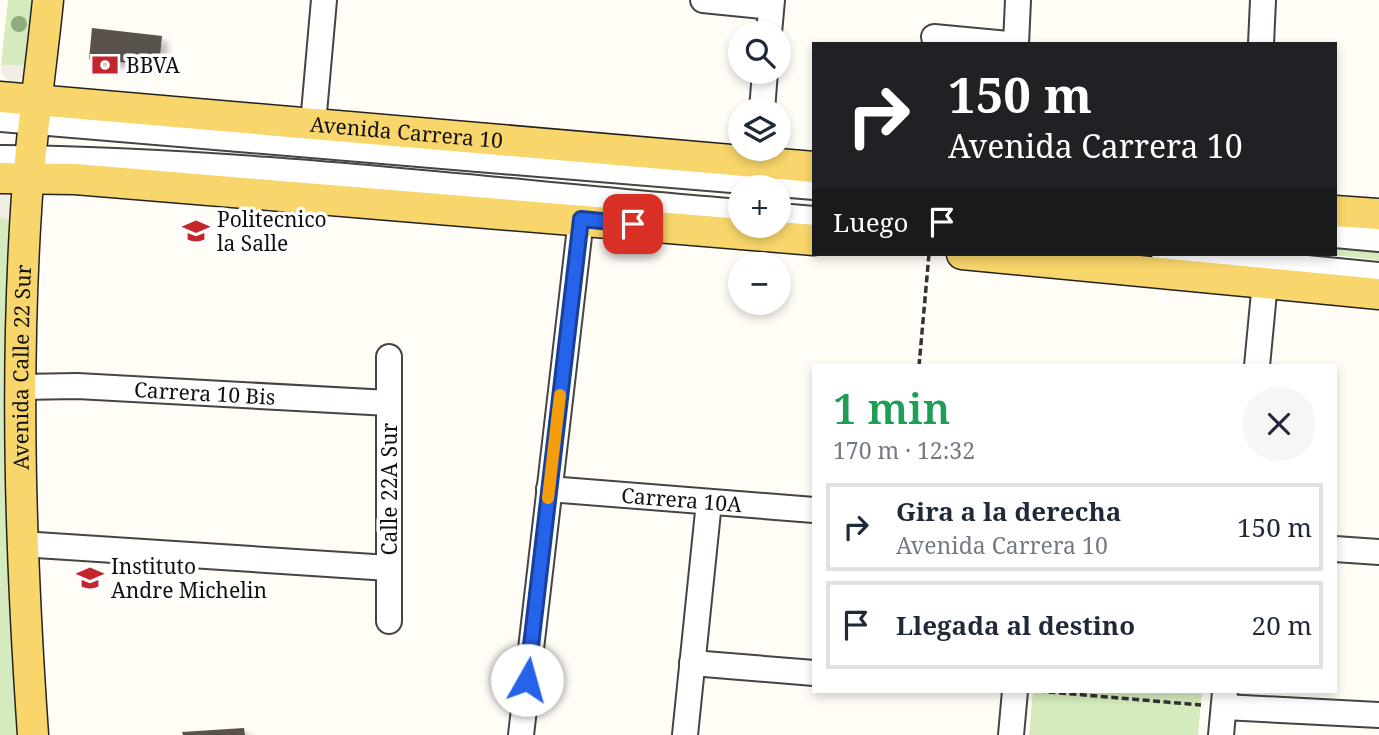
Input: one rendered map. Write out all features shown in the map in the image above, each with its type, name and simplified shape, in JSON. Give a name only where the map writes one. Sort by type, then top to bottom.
[{"type":"main road","name":"Avenida Calle 22 Sur","points":[[33,735],[22,544],[20,172],[36,111],[48,0]]},
{"type":"main road","name":"Avenida Carrera 10","points":[[0,97],[36,111],[313,124],[728,153]]},
{"type":"main road","name":"Avenida Carrera 10","points":[[786,161],[812,167]]},
{"type":"main road","points":[[20,172],[75,179],[812,240]]},
{"type":"main road","points":[[1337,211],[1379,214]]},
{"type":"main road","points":[[984,256],[1379,294]]},
{"type":"street","points":[[313,124],[324,0]]},
{"type":"street","points":[[703,0],[772,3],[770,21]]},
{"type":"street","points":[[1016,42],[1018,0]]},
{"type":"street","points":[[1261,42],[1263,0]]},
{"type":"street","points":[[934,37],[987,42]]},
{"type":"street","points":[[0,119],[36,111],[812,187]]},
{"type":"street","points":[[0,158],[20,172],[288,170],[728,211]]},
{"type":"street","points":[[791,217],[812,219]]},
{"type":"street","points":[[521,735],[581,219]]},
{"type":"street","points":[[1337,235],[1379,239]]},
{"type":"street","points":[[1184,256],[1379,275]]},
{"type":"street","points":[[1257,364],[1265,282]]},
{"type":"street","name":"Calle 22A Sur","points":[[389,357],[389,621]]},
{"type":"street","name":"Carrera 10 Bis","points":[[21,387],[77,386],[389,404]]},
{"type":"street","name":"Carrera 10A","points":[[549,489],[812,510]]},
{"type":"street","points":[[685,735],[709,502]]},
{"type":"street","points":[[22,544],[389,568]]},
{"type":"street","points":[[1337,549],[1379,552]]},
{"type":"street","points":[[692,663],[812,673]]},
{"type":"street","points":[[1011,735],[1015,693]]},
{"type":"street","points":[[1221,735],[1225,699],[1379,715]]},
{"type":"path","points":[[919,364],[929,256]]},
{"type":"path","points":[[1082,693],[1225,699]]},
{"type":"green space","points":[[8,0],[34,0],[27,66],[1,65]]},
{"type":"green space","points":[[0,217],[9,219],[8,520],[18,735],[0,735]]},
{"type":"green space","points":[[1337,247],[1379,251],[1379,260],[1337,255]]},
{"type":"green space","points":[[1033,693],[1202,693],[1198,735],[1029,735]]},
{"type":"shaded area","points":[[1,65],[27,66],[25,74],[18,82],[9,81],[1,72]]},
{"type":"shaded area","points":[[0,189],[6,190],[10,197],[9,219],[0,217]]},
{"type":"building","points":[[92,28],[162,36],[159,66],[89,59]]},
{"type":"building","points":[[244,728],[245,735],[183,735],[182,732]]},
{"type":"slow traffic","points":[[548,498],[560,395]]},
{"type":"place","name":"BBVA","points":[[105,65]]},
{"type":"place","name":"Politecnico la Salle","points":[[196,231]]},
{"type":"place","name":"Instituto Andre Michelin","points":[[90,578]]},
{"type":"route","points":[[527,680],[581,219],[633,224]]}]
